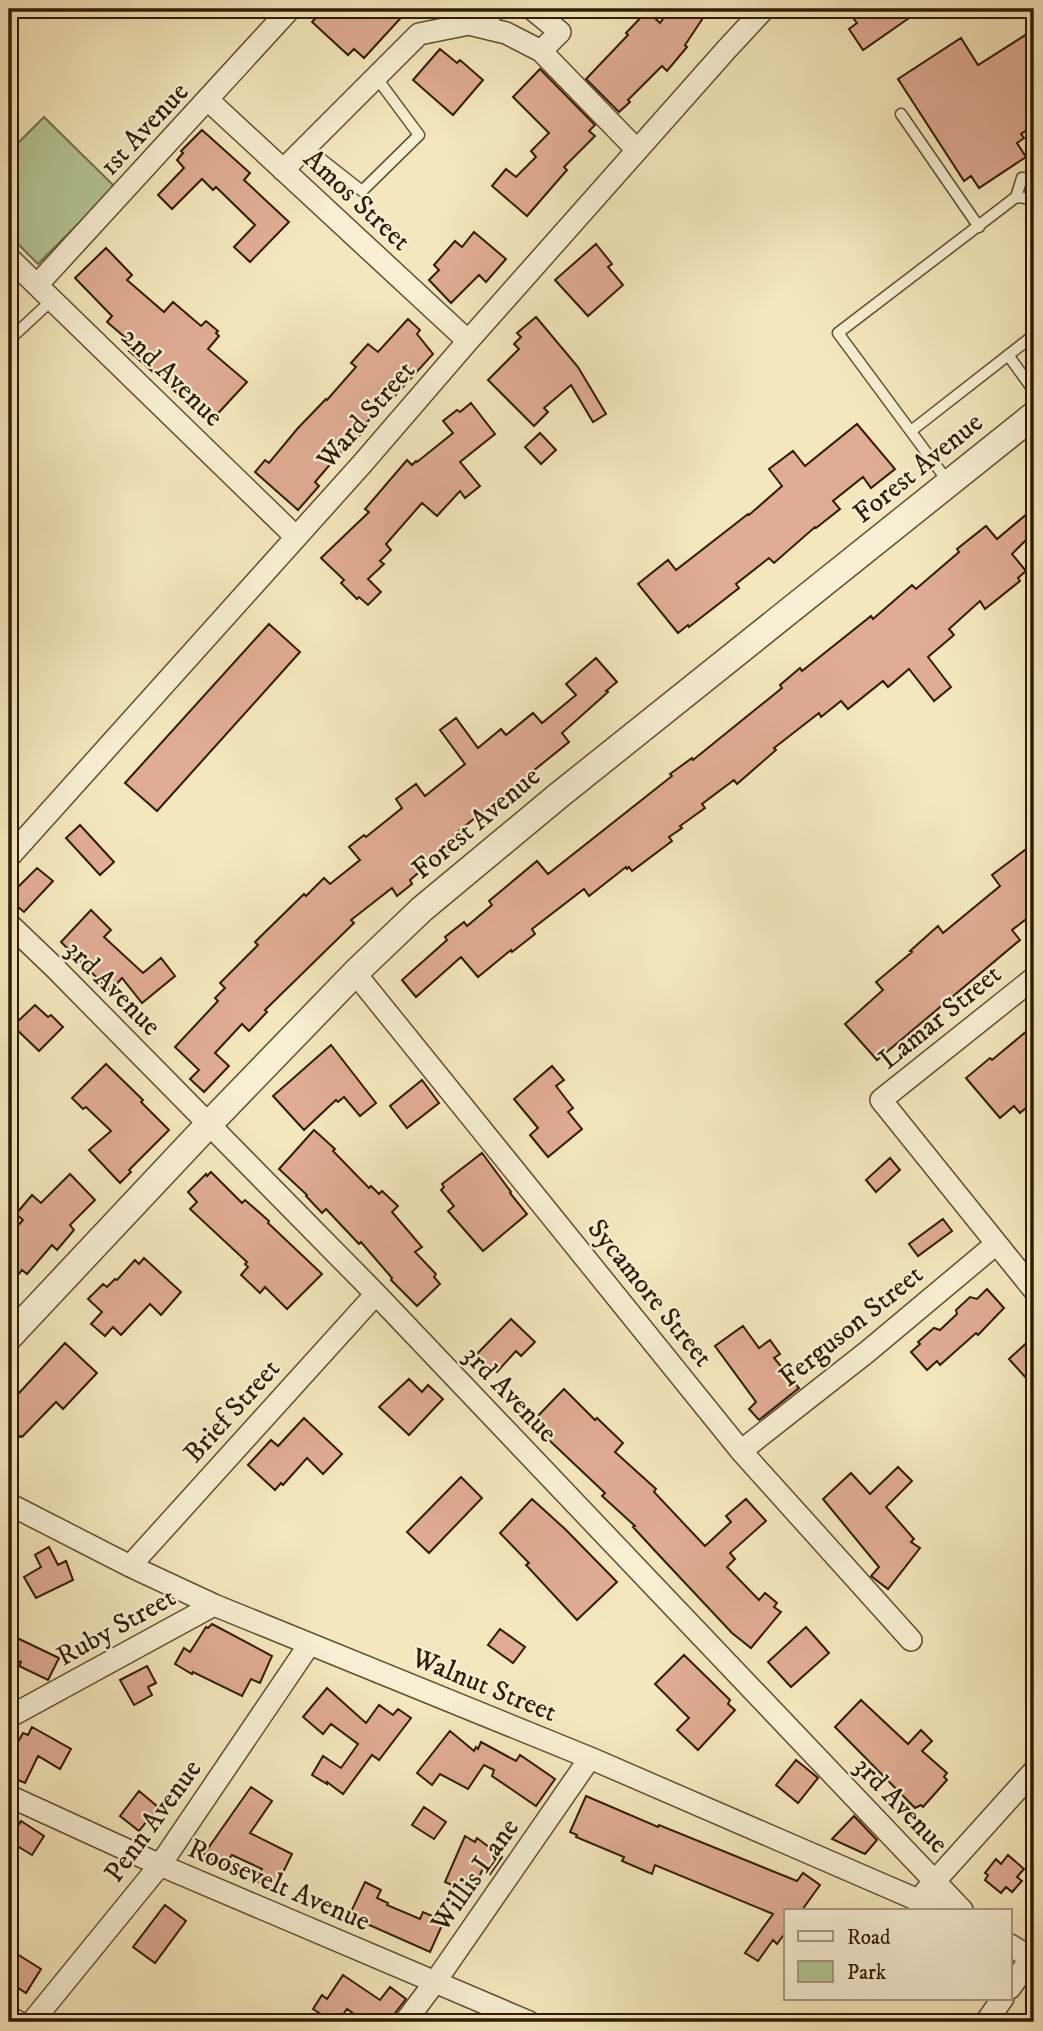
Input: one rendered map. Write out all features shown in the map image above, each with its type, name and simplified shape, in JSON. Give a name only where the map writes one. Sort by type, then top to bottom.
[{"type":"street","name":"1st Avenue","points":[[45,293],[208,100],[290,9]]},
{"type":"street","points":[[283,170],[419,34],[470,24],[495,9]]},
{"type":"street","points":[[532,9],[560,32],[541,51]]},
{"type":"street","name":"Ward Street","points":[[9,857],[362,464],[764,9]]},
{"type":"street","points":[[470,24],[506,33],[541,51],[637,150]]},
{"type":"street","name":"Amos Street","points":[[208,100],[468,341]]},
{"type":"street","name":"2nd Avenue","points":[[9,258],[296,537]]},
{"type":"street","name":"Forest Avenue","points":[[9,1337],[209,1124],[355,973],[422,909],[558,796],[1034,415]]},
{"type":"street","name":"3rd Avenue","points":[[9,924],[376,1294],[961,1909]]},
{"type":"street","name":"Sycamore Street","points":[[355,973],[741,1451],[911,1640]]},
{"type":"street","name":"Lamar Street","points":[[996,1244],[881,1100],[1034,978]]},
{"type":"street","points":[[996,1244],[1034,1290]]},
{"type":"street","name":"Ferguson Street","points":[[741,1451],[867,1352],[996,1244]]},
{"type":"street","name":"Brief Street","points":[[130,1566],[376,1294]]},
{"type":"street","name":"Walnut Street","points":[[9,1504],[130,1566],[214,1605],[590,1758],[939,1909]]},
{"type":"street","name":"Ruby Street","points":[[9,1717],[214,1605]]},
{"type":"street","name":"Penn Avenue","points":[[32,2022],[160,1865],[309,1644]]},
{"type":"street","name":"Willis Lane","points":[[405,2022],[590,1758]]},
{"type":"street","points":[[918,1900],[1034,1771]]},
{"type":"street","name":"Roosevelt Avenue","points":[[9,1796],[160,1865],[529,2022]]},
{"type":"street","points":[[1012,1946],[1033,1959],[1012,1986]]},
{"type":"street","points":[[986,2022],[1002,2000]]},
{"type":"street","points":[[9,2017],[18,2022]]},
{"type":"lane","points":[[306,147],[362,191],[419,135],[376,77]]},
{"type":"lane","points":[[901,114],[979,227]]},
{"type":"lane","points":[[949,483],[838,333],[1016,197],[1022,178],[1030,179]]},
{"type":"lane","points":[[1016,197],[1034,199]]},
{"type":"lane","points":[[9,340],[45,293]]},
{"type":"lane","points":[[911,431],[1034,335]]},
{"type":"lane","points":[[1008,355],[1034,391]]},
{"type":"green space","points":[[44,117],[115,187],[38,264],[9,235],[9,152]]},
{"type":"building","points":[[324,9],[409,9],[364,58],[354,49],[348,55],[312,22]]},
{"type":"building","points":[[670,9],[709,9],[685,45],[687,47],[667,71],[662,66],[619,112],[586,79],[647,11],[660,23]]},
{"type":"building","points":[[846,9],[922,9],[863,50],[849,29],[857,23]]},
{"type":"building","points":[[1027,34],[1034,45],[1034,125],[1021,134],[1024,138],[1017,143],[1026,157],[979,188],[971,176],[964,181],[898,79],[961,38],[978,65]]},
{"type":"building","points":[[440,49],[457,63],[460,60],[483,80],[453,115],[413,80]]},
{"type":"building","points":[[540,69],[595,125],[589,131],[595,136],[564,167],[567,170],[527,216],[492,186],[506,169],[516,177],[536,157],[531,151],[549,133],[513,97]]},
{"type":"building","points":[[202,130],[250,173],[244,180],[289,222],[250,262],[234,247],[255,225],[216,187],[213,190],[202,179],[172,209],[158,195],[184,168],[177,160],[183,153],[181,151]]},
{"type":"building","points":[[474,232],[506,259],[486,282],[479,275],[451,303],[429,280],[439,270],[434,265],[455,241],[462,247]]},
{"type":"building","points":[[596,244],[612,264],[608,267],[623,285],[588,316],[555,280]]},
{"type":"building","points":[[106,248],[132,275],[127,280],[164,312],[173,302],[201,326],[206,321],[218,331],[216,333],[219,336],[208,349],[247,382],[210,422],[129,351],[135,346],[107,322],[112,316],[75,278]]},
{"type":"building","points":[[536,317],[578,367],[606,414],[593,422],[571,385],[544,408],[548,412],[534,426],[488,380],[519,349],[514,344],[521,337],[517,333]]},
{"type":"building","points":[[408,319],[420,330],[417,334],[433,354],[392,399],[389,396],[358,433],[360,435],[347,450],[345,447],[315,482],[319,486],[298,510],[255,472],[265,460],[269,463],[298,428],[327,400],[356,367],[351,363],[368,344],[378,352]]},
{"type":"building","points":[[471,403],[495,434],[460,462],[480,486],[465,498],[460,491],[437,516],[422,503],[386,544],[391,550],[380,561],[384,564],[368,579],[381,592],[368,605],[359,597],[357,599],[341,583],[344,580],[321,558],[369,512],[365,509],[407,460],[412,465],[453,433],[443,421]]},
{"type":"building","points":[[857,424],[895,469],[871,488],[863,477],[833,501],[840,509],[774,563],[769,558],[736,584],[739,588],[678,633],[638,584],[668,560],[676,570],[749,515],[782,486],[769,469],[793,451],[805,466]]},
{"type":"building","points":[[540,433],[556,450],[541,464],[525,447]]},
{"type":"building","points":[[1034,508],[1034,532],[1012,554],[1026,571],[1018,578],[1020,581],[985,609],[980,601],[949,629],[954,635],[928,657],[951,687],[934,701],[909,669],[888,687],[883,681],[848,709],[841,701],[821,717],[819,713],[774,748],[776,750],[737,784],[734,780],[702,804],[705,808],[669,837],[672,841],[632,871],[626,867],[589,896],[584,889],[532,929],[535,934],[478,977],[461,957],[416,997],[402,980],[447,940],[445,937],[464,922],[467,926],[492,905],[489,901],[537,861],[548,874],[672,776],[670,774],[692,758],[693,760],[782,688],[780,685],[800,668],[802,671],[871,616],[873,619],[912,585],[916,589],[959,552],[957,549],[986,526],[997,539]]},
{"type":"building","points":[[269,624],[300,652],[157,811],[125,783]]},
{"type":"building","points":[[596,658],[617,682],[562,733],[569,742],[454,835],[458,840],[449,846],[452,851],[440,860],[438,856],[410,880],[412,884],[397,896],[392,888],[351,920],[354,923],[265,1010],[267,1012],[249,1031],[242,1024],[215,1053],[229,1066],[204,1092],[190,1079],[199,1070],[175,1047],[218,1001],[215,998],[225,988],[220,983],[258,945],[255,942],[324,878],[330,884],[360,860],[349,847],[402,808],[396,799],[416,784],[425,796],[465,764],[440,730],[456,718],[478,748],[501,729],[506,735],[533,713],[542,723],[576,695],[566,684]]},
{"type":"building","points":[[80,825],[114,862],[100,875],[66,838]]},
{"type":"building","points":[[1034,843],[1034,913],[1012,930],[1020,940],[877,1060],[845,1024],[883,990],[876,982],[938,926],[943,933],[1000,886],[992,875]]},
{"type":"building","points":[[37,868],[53,881],[24,912],[12,902],[12,893]]},
{"type":"building","points":[[91,910],[111,930],[104,937],[143,973],[161,958],[175,976],[142,1003],[122,978],[110,991],[61,942]]},
{"type":"building","points":[[35,1005],[63,1027],[39,1051],[13,1026]]},
{"type":"building","points":[[1034,1025],[1034,1101],[1020,1113],[1014,1106],[1000,1118],[966,1078]]},
{"type":"building","points":[[331,1045],[376,1103],[360,1116],[344,1097],[338,1102],[336,1100],[304,1130],[273,1096]]},
{"type":"building","points":[[106,1064],[169,1130],[129,1170],[131,1172],[120,1183],[89,1150],[111,1131],[86,1107],[83,1109],[72,1098]]},
{"type":"building","points":[[552,1066],[564,1080],[556,1086],[573,1108],[568,1112],[582,1129],[548,1157],[530,1135],[538,1128],[514,1099]]},
{"type":"building","points":[[422,1080],[439,1103],[407,1128],[390,1106]]},
{"type":"building","points":[[314,1130],[335,1149],[333,1151],[369,1188],[371,1186],[379,1194],[382,1191],[398,1206],[392,1212],[422,1247],[415,1252],[436,1274],[434,1277],[440,1284],[417,1306],[391,1280],[361,1242],[359,1244],[326,1209],[322,1213],[279,1169]]},
{"type":"building","points":[[482,1153],[527,1214],[483,1251],[448,1211],[454,1206],[441,1190],[444,1187],[442,1184]]},
{"type":"building","points":[[890,1158],[900,1170],[876,1192],[866,1180]]},
{"type":"building","points":[[211,1172],[242,1203],[245,1200],[269,1221],[268,1223],[322,1274],[287,1309],[265,1287],[260,1293],[241,1275],[248,1267],[245,1264],[247,1262],[190,1209],[197,1202],[188,1192]]},
{"type":"building","points":[[70,1174],[95,1200],[70,1225],[74,1230],[57,1250],[52,1245],[27,1274],[22,1270],[17,1276],[9,1268],[9,1235],[23,1220],[16,1214],[32,1195],[41,1203]]},
{"type":"building","points":[[943,1219],[952,1231],[918,1256],[909,1244]]},
{"type":"building","points":[[144,1258],[181,1292],[161,1315],[150,1304],[121,1335],[113,1327],[105,1336],[91,1324],[102,1312],[88,1299],[103,1284],[107,1287],[117,1280],[135,1260],[139,1264]]},
{"type":"building","points":[[987,1289],[1004,1308],[978,1335],[976,1333],[940,1365],[937,1361],[927,1370],[911,1352],[920,1344],[918,1342],[934,1328],[940,1330],[970,1297],[977,1299]]},
{"type":"building","points":[[511,1319],[535,1342],[521,1356],[516,1351],[497,1372],[494,1368],[491,1372],[473,1358]]},
{"type":"building","points":[[743,1326],[759,1348],[770,1340],[780,1354],[774,1358],[799,1388],[759,1420],[749,1409],[756,1402],[715,1346]]},
{"type":"building","points":[[1034,1336],[1034,1387],[1009,1359]]},
{"type":"building","points":[[65,1343],[97,1373],[63,1409],[56,1402],[9,1447],[9,1404]]},
{"type":"building","points":[[409,1379],[422,1392],[428,1385],[443,1399],[409,1435],[379,1407]]},
{"type":"building","points":[[564,1389],[623,1443],[615,1452],[656,1489],[654,1492],[705,1546],[731,1522],[726,1516],[746,1499],[766,1521],[730,1553],[735,1559],[727,1567],[759,1600],[765,1593],[777,1603],[774,1607],[781,1612],[751,1648],[732,1633],[633,1527],[635,1526],[602,1496],[605,1493],[531,1423]]},
{"type":"building","points":[[304,1418],[342,1454],[323,1474],[307,1458],[283,1485],[281,1483],[275,1490],[248,1465],[271,1440],[278,1446]]},
{"type":"building","points":[[898,1467],[912,1481],[886,1507],[914,1539],[911,1542],[920,1548],[888,1589],[871,1576],[879,1567],[823,1499],[851,1473],[870,1494]]},
{"type":"building","points":[[461,1477],[482,1498],[429,1553],[407,1532]]},
{"type":"building","points":[[532,1499],[617,1582],[577,1620],[500,1533]]},
{"type":"building","points":[[49,1547],[58,1565],[66,1561],[73,1580],[36,1598],[24,1577],[41,1567],[35,1555]]},
{"type":"building","points":[[212,1624],[272,1656],[260,1683],[251,1679],[242,1696],[175,1664],[184,1648],[190,1652],[206,1627]]},
{"type":"building","points":[[806,1627],[829,1653],[791,1687],[768,1662]]},
{"type":"building","points":[[500,1629],[525,1647],[513,1663],[488,1645]]},
{"type":"building","points":[[15,1637],[59,1658],[48,1680],[19,1666],[21,1662],[9,1657]]},
{"type":"building","points":[[684,1655],[730,1700],[728,1704],[735,1710],[698,1750],[677,1730],[689,1718],[655,1684]]},
{"type":"building","points":[[147,1666],[156,1683],[148,1687],[152,1695],[134,1705],[120,1680]]},
{"type":"building","points":[[327,1688],[366,1723],[379,1705],[393,1715],[398,1709],[411,1718],[379,1760],[372,1755],[343,1794],[312,1775],[323,1756],[341,1768],[358,1744],[331,1724],[323,1734],[303,1717]]},
{"type":"building","points":[[861,1700],[908,1744],[921,1730],[932,1741],[922,1751],[947,1773],[944,1777],[947,1780],[923,1807],[921,1805],[915,1808],[835,1727]]},
{"type":"building","points":[[32,1727],[71,1749],[60,1769],[38,1756],[25,1783],[9,1776],[9,1747],[14,1749],[23,1733],[28,1735]]},
{"type":"building","points":[[450,1731],[474,1751],[481,1742],[516,1761],[520,1755],[555,1779],[536,1806],[492,1776],[494,1770],[484,1765],[468,1789],[440,1774],[432,1785],[417,1773]]},
{"type":"building","points":[[796,1760],[818,1778],[798,1803],[776,1785]]},
{"type":"building","points":[[251,1787],[272,1801],[250,1833],[292,1854],[275,1889],[256,1881],[262,1869],[232,1855],[223,1867],[204,1854]]},
{"type":"building","points":[[139,1791],[158,1807],[139,1831],[120,1816]]},
{"type":"building","points":[[586,1796],[797,1881],[803,1873],[820,1885],[803,1909],[784,1909],[784,1935],[777,1944],[773,1940],[758,1961],[745,1953],[773,1914],[655,1865],[652,1874],[622,1861],[624,1857],[570,1832]]},
{"type":"building","points":[[424,1807],[446,1822],[434,1839],[412,1825]]},
{"type":"building","points":[[854,1816],[877,1840],[865,1854],[832,1839]]},
{"type":"building","points":[[21,1821],[44,1836],[32,1855],[9,1841]]},
{"type":"building","points":[[465,1836],[475,1842],[477,1838],[502,1857],[490,1874],[483,1868],[472,1894],[445,1882]]},
{"type":"building","points":[[1008,1855],[1024,1869],[1017,1877],[1022,1881],[1012,1892],[1006,1887],[1001,1893],[985,1880],[988,1875],[985,1873],[996,1859],[1001,1864]]},
{"type":"building","points":[[365,1882],[381,1890],[377,1898],[388,1903],[387,1905],[420,1919],[423,1912],[444,1921],[430,1952],[349,1916]]},
{"type":"building","points":[[165,1905],[186,1921],[155,1963],[133,1947]]},
{"type":"building","points":[[9,1949],[41,1969],[26,1993],[9,1982]]},
{"type":"building","points":[[343,1975],[380,2000],[390,1987],[406,1999],[388,2022],[365,2022],[347,2009],[338,2022],[333,2022],[313,2009],[322,1995],[327,1999]]}]
